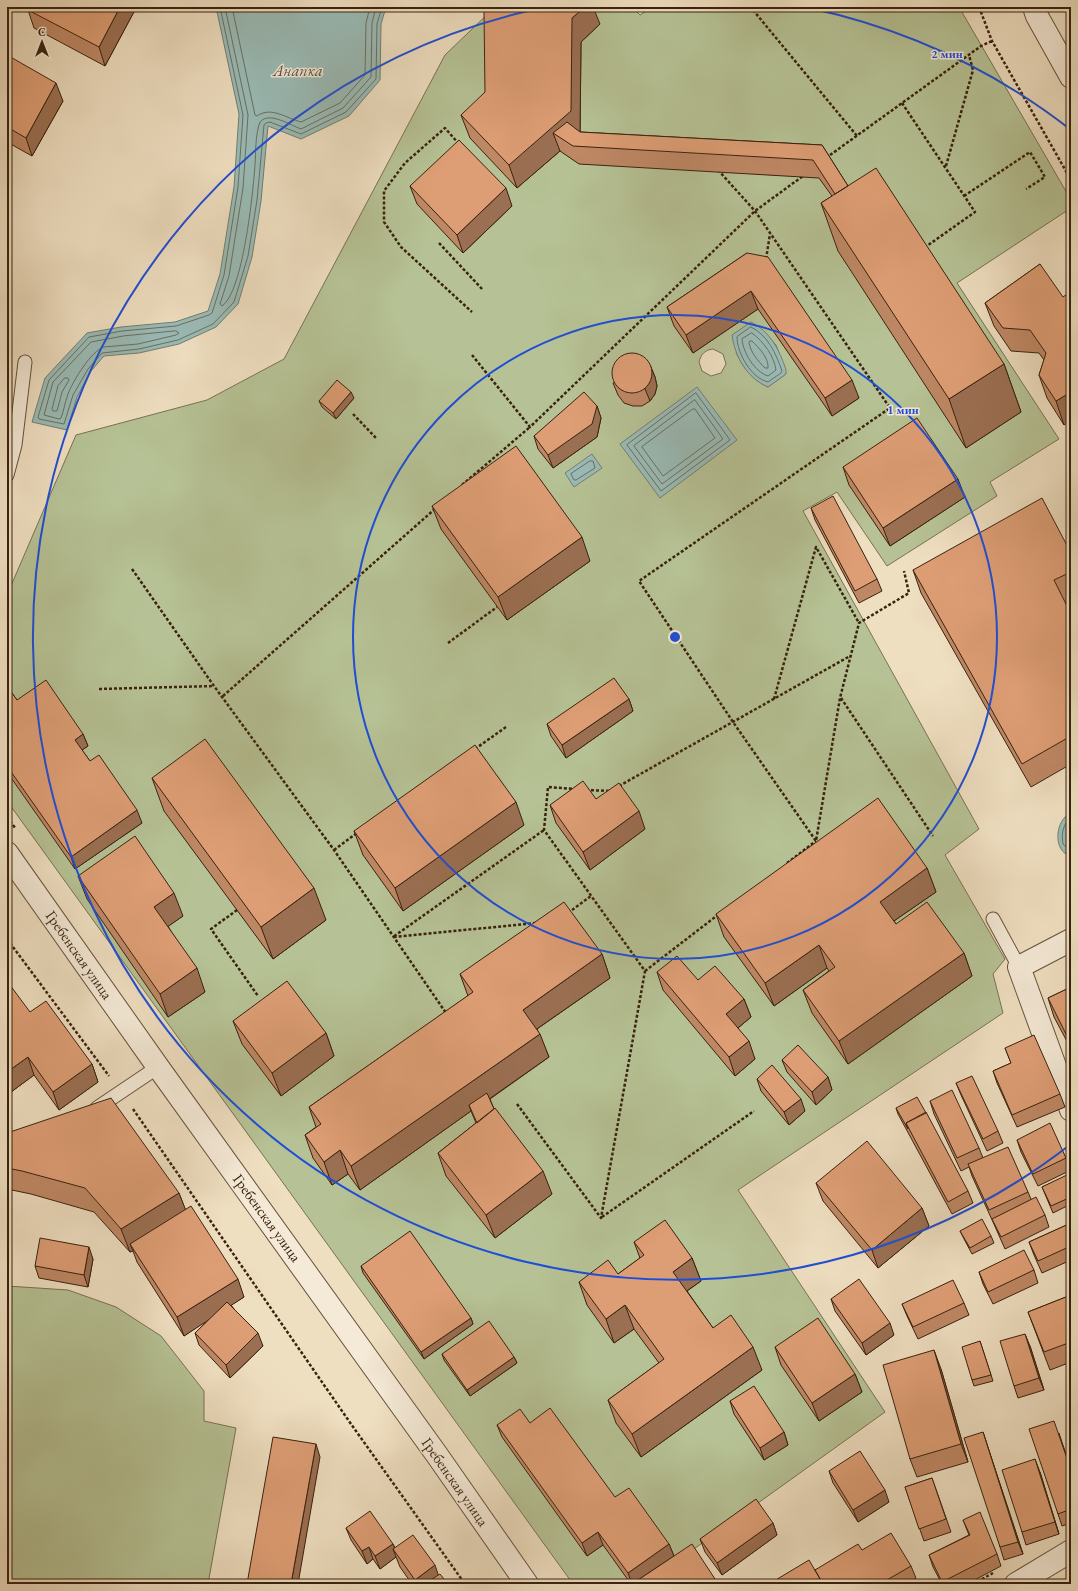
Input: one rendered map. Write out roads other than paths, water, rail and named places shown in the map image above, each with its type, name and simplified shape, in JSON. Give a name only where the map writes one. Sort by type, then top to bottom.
[{"type":"street","points":[[1034,7],[1037,16],[1071,77]]},
{"type":"street","name":"Гребенская улица","points":[[7,853],[158,1067],[437,1455],[526,1584]]},
{"type":"street","points":[[1071,940],[1018,967],[1071,1110]]},
{"type":"street","points":[[1016,1584],[1071,1552]]},
{"type":"lane","points":[[7,475],[15,445],[25,362]]},
{"type":"lane","points":[[7,420],[15,445]]},
{"type":"lane","points":[[993,919],[1018,967]]},
{"type":"lane","points":[[89,1113],[158,1067]]},
{"type":"water","name":"Анапка","points":[[216,7],[386,7],[381,24],[380,80],[349,116],[301,139],[268,126],[261,201],[252,257],[238,304],[216,327],[179,344],[139,353],[104,356],[91,371],[77,397],[67,430],[32,422],[45,378],[87,333],[121,327],[175,322],[208,311],[220,274],[234,187],[239,114]]},
{"type":"water","points":[[751,322],[769,336],[781,356],[786,370],[786,374],[768,387],[748,372],[739,359],[736,351],[732,335]]},
{"type":"water","points":[[697,387],[737,440],[660,498],[620,444]]},
{"type":"water","points":[[592,454],[602,468],[574,487],[565,473]]},
{"type":"water","points":[[1071,813],[1071,856],[1065,853],[1061,848],[1058,842],[1058,835],[1062,822],[1066,816]]}]
